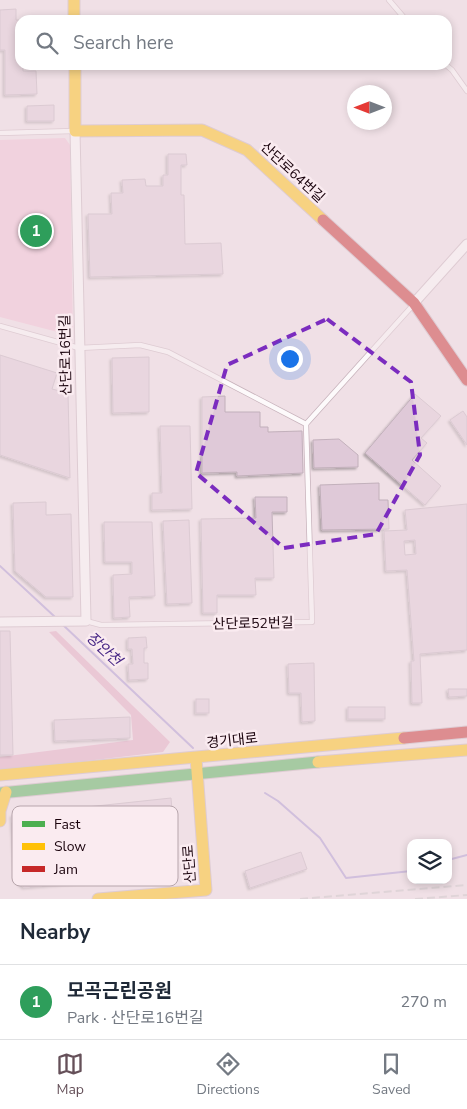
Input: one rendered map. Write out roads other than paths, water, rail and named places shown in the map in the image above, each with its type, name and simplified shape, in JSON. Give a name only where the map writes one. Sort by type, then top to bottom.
[{"type":"main road","points":[[74,0],[74,15]]},
{"type":"main road","name":"산단로16번길","points":[[75,70],[75,131]]},
{"type":"main road","name":"산단로64번길","points":[[75,131],[202,130],[247,150],[414,303],[467,380]]},
{"type":"main road","name":"경기대로","points":[[0,775],[467,732]]},
{"type":"main road","points":[[0,821],[3,792],[467,750]]},
{"type":"main road","name":"산단로","points":[[98,899],[206,890],[196,758]]},
{"type":"street","name":"산단로16번길","points":[[75,131],[86,622]]},
{"type":"street","points":[[414,303],[467,244]]},
{"type":"street","points":[[0,622],[86,622]]},
{"type":"lane","points":[[390,0],[402,15]]},
{"type":"lane","points":[[452,70],[467,91]]},
{"type":"lane","name":"산단로64번길","points":[[0,133],[75,131]]},
{"type":"lane","points":[[0,326],[79,348],[140,346],[168,352],[306,424],[414,303]]},
{"type":"lane","name":"산단로52번길","points":[[86,622],[100,625],[312,622],[306,424]]},
{"type":"waterway","name":"장안천","points":[[0,566],[55,617]]},
{"type":"waterway","name":"장안천","points":[[62,624],[193,748]]},
{"type":"waterway","name":"장안천","points":[[265,793],[278,801],[320,838],[346,878],[407,871]]},
{"type":"waterway","name":"장안천","points":[[452,859],[467,855]]},
{"type":"railway","points":[[300,899],[467,885]]},
{"type":"railway","points":[[415,899],[467,895]]},
{"type":"place","name":"모곡근린공원","points":[[36,231]]}]
